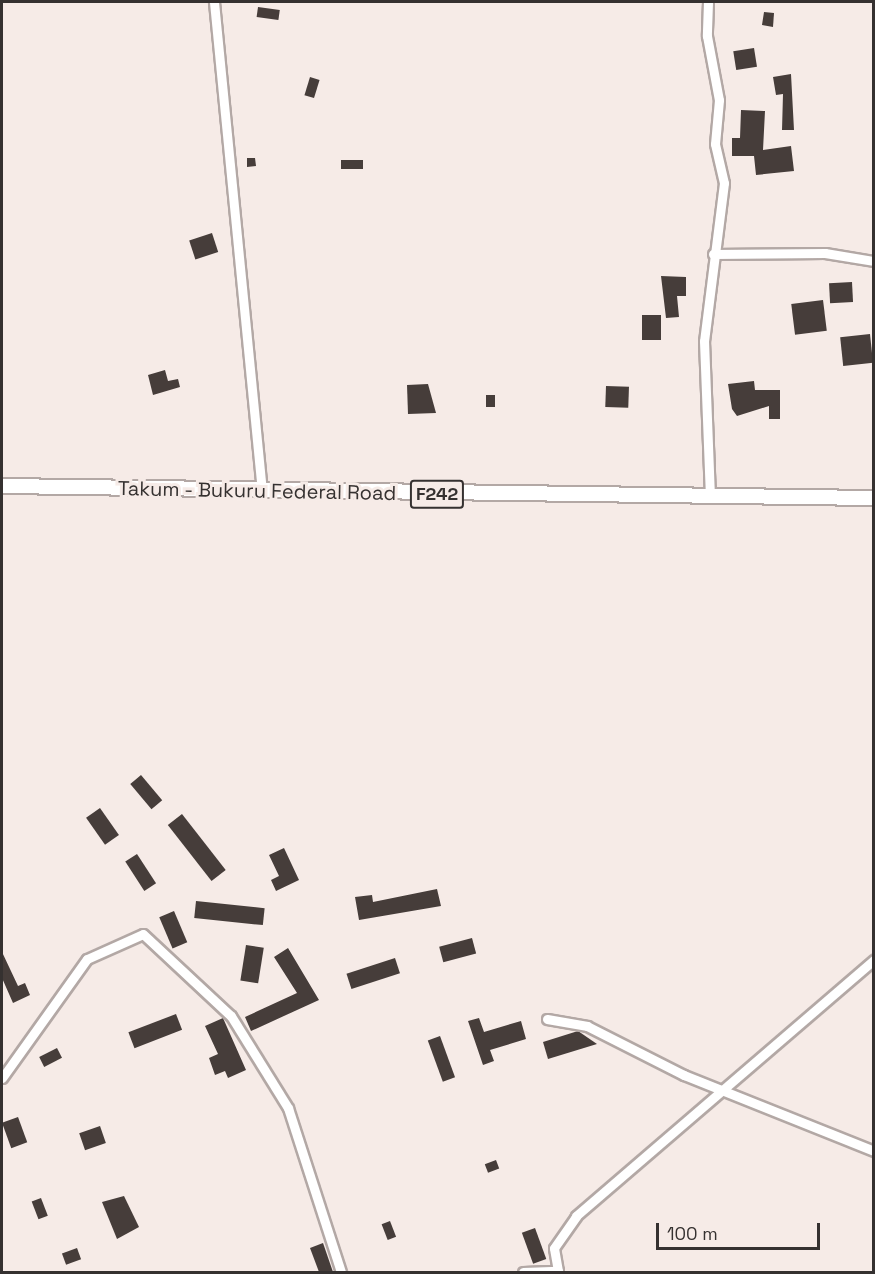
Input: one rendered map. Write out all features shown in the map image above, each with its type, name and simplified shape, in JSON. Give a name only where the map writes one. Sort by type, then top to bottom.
[{"type":"main road","name":"Takum - Bukuru Federal Road","points":[[2,486],[262,492],[873,498]]},
{"type":"street","points":[[214,2],[262,492]]},
{"type":"street","points":[[708,2],[707,36],[719,100],[715,144],[724,183],[713,254],[704,341],[710,496]]},
{"type":"street","points":[[713,254],[825,253],[873,261]]},
{"type":"street","points":[[2,1078],[87,959],[142,934],[231,1016],[288,1108],[341,1272]]},
{"type":"street","points":[[523,1272],[558,1271],[554,1248],[576,1216],[724,1093],[873,960]]},
{"type":"street","points":[[547,1019],[587,1026],[724,1093],[873,1151]]},
{"type":"building","points":[[258,7],[280,10],[278,20],[257,17]]},
{"type":"building","points":[[764,12],[774,13],[773,27],[762,25]]},
{"type":"building","points":[[754,48],[757,67],[736,70],[733,51]]},
{"type":"building","points":[[791,74],[794,130],[782,130],[783,94],[776,95],[773,77]]},
{"type":"building","points":[[310,77],[320,80],[314,98],[304,95]]},
{"type":"building","points":[[741,110],[765,111],[763,150],[791,146],[794,171],[756,175],[754,156],[732,156],[732,138],[740,138]]},
{"type":"building","points":[[247,158],[255,158],[256,166],[247,167]]},
{"type":"building","points":[[341,160],[363,160],[363,169],[341,169]]},
{"type":"building","points":[[212,233],[218,252],[195,259],[189,240]]},
{"type":"building","points":[[661,276],[686,277],[686,296],[677,296],[679,317],[666,318]]},
{"type":"building","points":[[852,282],[853,302],[830,303],[829,283]]},
{"type":"building","points":[[823,300],[827,331],[795,335],[791,304]]},
{"type":"building","points":[[642,315],[661,315],[661,340],[642,340]]},
{"type":"building","points":[[870,334],[873,363],[843,366],[840,337]]},
{"type":"building","points":[[165,370],[168,381],[178,379],[180,387],[153,395],[148,375]]},
{"type":"building","points":[[754,381],[755,390],[780,390],[780,419],[769,419],[769,406],[737,416],[732,409],[728,384]]},
{"type":"building","points":[[428,384],[436,413],[408,414],[407,385]]},
{"type":"building","points":[[606,386],[629,387],[628,408],[605,407]]},
{"type":"building","points":[[486,395],[495,395],[495,407],[486,407]]},
{"type":"building","points":[[141,775],[162,800],[151,809],[130,784]]},
{"type":"building","points":[[100,808],[119,835],[105,845],[86,818]]},
{"type":"building","points":[[182,814],[226,870],[212,881],[168,825]]},
{"type":"building","points":[[284,848],[299,880],[276,891],[271,880],[279,876],[269,855]]},
{"type":"building","points":[[137,854],[156,883],[144,891],[125,862]]},
{"type":"building","points":[[437,889],[441,906],[359,920],[355,897],[372,895],[373,902]]},
{"type":"building","points":[[196,901],[265,908],[263,925],[194,918]]},
{"type":"building","points":[[174,911],[187,942],[173,949],[159,917]]},
{"type":"building","points":[[472,938],[476,953],[443,962],[439,947]]},
{"type":"building","points":[[246,945],[264,948],[258,983],[240,981]]},
{"type":"building","points":[[288,948],[319,1000],[251,1031],[245,1017],[297,993],[274,957]]},
{"type":"building","points":[[2,952],[18,986],[25,983],[30,995],[13,1003],[2,978]]},
{"type":"building","points":[[395,958],[400,973],[351,989],[346,974]]},
{"type":"building","points":[[176,1014],[182,1030],[134,1048],[128,1032]]},
{"type":"building","points":[[223,1018],[246,1070],[228,1078],[225,1071],[215,1075],[209,1058],[218,1054],[205,1026]]},
{"type":"building","points":[[479,1018],[484,1032],[521,1021],[526,1039],[490,1050],[494,1061],[483,1065],[468,1021]]},
{"type":"building","points":[[578,1031],[597,1044],[548,1059],[543,1042]]},
{"type":"building","points":[[440,1036],[455,1077],[443,1082],[428,1040]]},
{"type":"building","points":[[57,1048],[62,1058],[44,1067],[39,1057]]},
{"type":"building","points":[[18,1117],[27,1142],[11,1148],[2,1123]]},
{"type":"building","points":[[100,1126],[106,1143],[85,1150],[79,1133]]},
{"type":"building","points":[[496,1160],[499,1168],[488,1173],[485,1164]]},
{"type":"building","points":[[124,1196],[139,1227],[117,1239],[102,1202]]},
{"type":"building","points":[[41,1198],[48,1216],[38,1219],[32,1202]]},
{"type":"building","points":[[390,1221],[396,1237],[388,1240],[382,1224]]},
{"type":"building","points":[[535,1228],[546,1259],[533,1264],[522,1233]]},
{"type":"building","points":[[323,1243],[333,1272],[319,1272],[310,1248]]},
{"type":"building","points":[[77,1248],[81,1259],[66,1265],[62,1253]]}]
